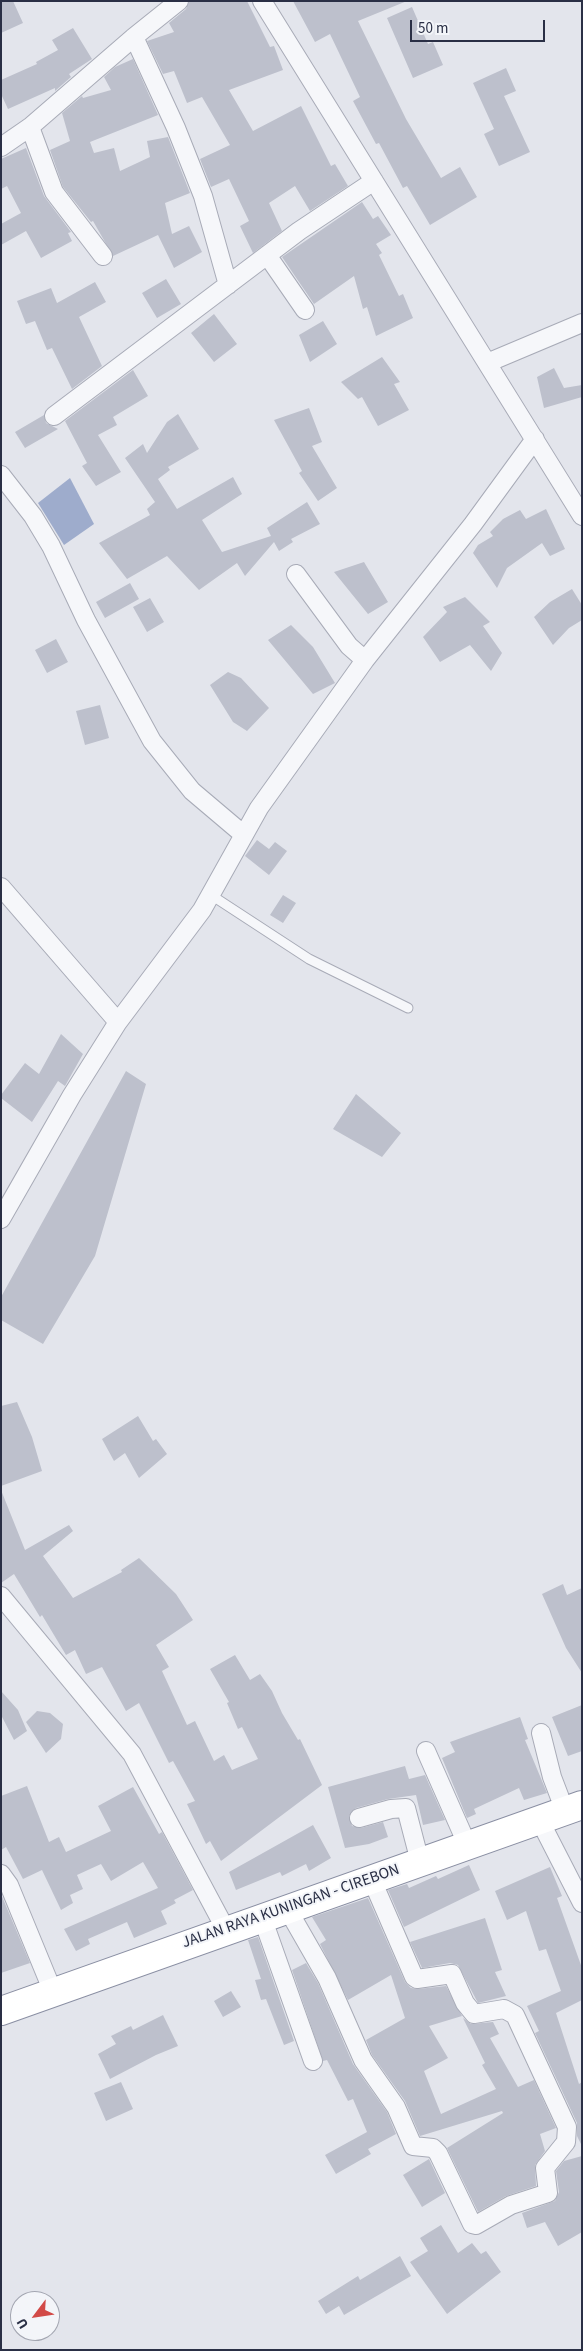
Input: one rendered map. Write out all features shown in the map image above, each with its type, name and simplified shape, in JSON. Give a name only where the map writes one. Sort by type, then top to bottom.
[{"type":"highway","name":"JALAN RAYA KUNINGAN - CIREBON","points":[[1,2011],[372,1880],[467,1844],[562,1812]]},
{"type":"street","points":[[3,142],[30,127],[134,37],[179,1]]},
{"type":"street","points":[[262,1],[582,516]]},
{"type":"street","points":[[134,37],[176,128],[203,196],[228,285]]},
{"type":"street","points":[[30,127],[54,192],[103,256]]},
{"type":"street","points":[[54,416],[299,231],[374,181]]},
{"type":"street","points":[[268,255],[305,310]]},
{"type":"street","points":[[487,363],[582,323]]},
{"type":"street","points":[[1,1219],[72,1094],[118,1022],[202,910],[260,808],[365,660],[473,524],[535,439]]},
{"type":"street","points":[[1,474],[33,516],[86,620],[152,741],[192,791],[244,835]]},
{"type":"street","points":[[296,574],[349,646],[365,660]]},
{"type":"street","points":[[1,887],[118,1022]]},
{"type":"street","points":[[1,1596],[132,1754],[226,1930]]},
{"type":"street","points":[[540,1733],[562,1812],[582,1902]]},
{"type":"street","points":[[426,1751],[467,1844]]},
{"type":"street","points":[[359,1818],[391,1809],[406,1808],[420,1862]]},
{"type":"street","points":[[1,1874],[9,1885],[53,1992]]},
{"type":"street","points":[[275,1913],[327,1978],[362,2060],[396,2108],[413,2146],[433,2148],[438,2153],[472,2224],[492,2216],[511,2205],[548,2192],[544,2168],[566,2142],[575,2141],[515,2015],[504,2009],[474,2014],[465,2003],[452,1974],[417,1979],[414,1977],[372,1880]]},
{"type":"street","points":[[275,1913],[312,2061]]},
{"type":"lane","points":[[211,895],[309,959],[408,1008]]},
{"type":"water","points":[[70,478],[94,524],[64,545],[38,503]]},
{"type":"building","points":[[1,1],[13,1],[23,23],[1,33]]},
{"type":"building","points":[[189,1],[247,1],[270,47],[274,46],[283,70],[229,90],[253,131],[301,106],[331,166],[335,164],[348,186],[310,211],[295,186],[269,203],[282,231],[253,253],[240,226],[249,221],[229,179],[211,187],[200,159],[230,145],[202,97],[187,103],[174,71],[163,74],[147,41],[174,32],[169,23],[186,9]]},
{"type":"building","points":[[293,1],[407,1],[358,21],[406,119],[441,178],[460,167],[477,197],[430,225],[407,186],[403,188],[379,143],[376,144],[353,101],[360,97],[330,34],[315,42]]},
{"type":"building","points":[[412,7],[428,44],[433,42],[443,65],[413,78],[387,18]]},
{"type":"building","points":[[73,28],[92,59],[69,74],[71,77],[55,91],[55,88],[8,109],[1,94],[1,80],[37,64],[36,62],[58,50],[52,40]]},
{"type":"building","points":[[133,59],[158,115],[90,142],[94,153],[114,148],[120,171],[150,157],[147,141],[168,137],[190,193],[165,203],[172,234],[189,226],[202,252],[174,268],[158,235],[113,256],[93,221],[91,222],[63,187],[50,150],[70,141],[62,113],[82,96],[83,98],[111,90],[104,77],[115,67]]},
{"type":"building","points":[[506,68],[516,91],[504,96],[530,152],[499,166],[484,134],[494,129],[473,83]]},
{"type":"building","points":[[26,148],[44,196],[71,232],[68,233],[72,241],[41,258],[26,231],[1,245],[1,224],[21,213],[7,186],[1,189],[1,159]]},
{"type":"building","points":[[362,202],[373,219],[378,216],[391,235],[376,244],[382,253],[379,255],[399,296],[403,294],[413,318],[376,336],[367,307],[363,309],[354,276],[314,304],[282,257]]},
{"type":"building","points":[[166,279],[181,304],[157,318],[142,293]]},
{"type":"building","points":[[95,282],[106,302],[79,317],[102,366],[72,389],[52,348],[47,350],[35,321],[26,324],[17,301],[51,288],[57,303]]},
{"type":"building","points":[[214,314],[237,344],[214,362],[191,333]]},
{"type":"building","points":[[323,321],[337,344],[310,362],[299,335]]},
{"type":"building","points":[[382,357],[400,382],[394,384],[409,410],[378,426],[362,397],[358,399],[341,382]]},
{"type":"building","points":[[554,368],[564,388],[582,385],[582,397],[544,408],[537,377]]},
{"type":"building","points":[[133,370],[148,396],[113,417],[117,425],[98,435],[121,472],[96,486],[82,466],[87,463],[65,421]]},
{"type":"building","points":[[309,408],[322,442],[312,446],[337,488],[318,501],[299,473],[302,471],[274,420]]},
{"type":"building","points":[[178,414],[199,449],[168,467],[170,470],[158,479],[177,509],[233,477],[242,494],[202,520],[222,552],[271,536],[267,528],[307,502],[320,524],[291,539],[293,542],[279,551],[274,542],[245,576],[237,563],[199,590],[167,556],[127,579],[99,543],[150,515],[147,509],[155,502],[125,458],[143,444],[147,453],[167,422]]},
{"type":"building","points":[[44,415],[46,423],[58,429],[25,448],[15,432]]},
{"type":"building","points":[[546,509],[565,549],[550,556],[542,543],[507,568],[497,588],[473,553],[478,545],[493,536],[490,532],[503,519],[520,510],[526,519]]},
{"type":"building","points":[[364,562],[388,602],[368,614],[334,572]]},
{"type":"building","points":[[130,583],[139,599],[105,618],[96,602]]},
{"type":"building","points":[[572,589],[582,605],[582,620],[569,628],[553,645],[534,617],[550,602]]},
{"type":"building","points":[[465,597],[490,622],[483,626],[502,653],[491,671],[470,645],[440,662],[423,637],[447,612],[443,607]]},
{"type":"building","points":[[150,598],[164,622],[147,632],[133,607]]},
{"type":"building","points":[[291,625],[313,647],[335,683],[313,694],[268,640]]},
{"type":"building","points":[[56,639],[68,662],[47,673],[35,650]]},
{"type":"building","points":[[228,672],[241,678],[269,708],[247,731],[233,722],[210,685]]},
{"type":"building","points":[[100,705],[109,738],[85,745],[76,711]]},
{"type":"building","points":[[257,840],[269,849],[275,842],[287,851],[269,875],[245,856]]},
{"type":"building","points":[[283,895],[296,903],[283,923],[270,915]]},
{"type":"building","points":[[61,1034],[83,1054],[65,1086],[58,1081],[32,1122],[1,1098],[1,1095],[25,1063],[39,1074]]},
{"type":"building","points":[[126,1071],[146,1084],[95,1256],[43,1344],[1,1320],[1,1297]]},
{"type":"building","points":[[356,1094],[401,1133],[382,1157],[333,1129]]},
{"type":"building","points":[[17,1402],[32,1437],[42,1471],[1,1486],[1,1406]]},
{"type":"building","points":[[138,1416],[153,1441],[156,1439],[167,1454],[139,1478],[125,1453],[114,1461],[102,1439]]},
{"type":"building","points":[[1,1490],[25,1550],[69,1525],[73,1531],[43,1556],[73,1598],[122,1572],[121,1570],[139,1558],[176,1594],[193,1620],[156,1645],[169,1667],[162,1671],[187,1725],[195,1721],[214,1761],[224,1755],[232,1770],[258,1759],[242,1727],[238,1729],[227,1703],[229,1702],[210,1669],[235,1655],[250,1680],[260,1674],[272,1691],[282,1713],[298,1740],[300,1739],[322,1785],[221,1861],[210,1841],[206,1844],[187,1804],[195,1801],[173,1761],[169,1763],[139,1703],[126,1711],[102,1667],[86,1674],[75,1650],[66,1655],[14,1574],[1,1583]]},
{"type":"building","points":[[563,1584],[567,1595],[582,1588],[582,1673],[566,1648],[542,1594]]},
{"type":"building","points":[[1,1691],[18,1710],[27,1731],[14,1740],[1,1715]]},
{"type":"building","points":[[582,1705],[582,1751],[568,1756],[552,1717]]},
{"type":"building","points":[[37,1711],[50,1713],[63,1724],[61,1739],[46,1753],[26,1722]]},
{"type":"building","points":[[520,1717],[528,1739],[525,1740],[547,1793],[524,1800],[519,1788],[474,1809],[476,1814],[467,1818],[442,1758],[455,1752],[450,1742]]},
{"type":"building","points":[[405,1766],[409,1779],[425,1775],[445,1820],[423,1825],[416,1795],[388,1799],[356,1808],[349,1816],[352,1826],[361,1828],[383,1822],[388,1837],[369,1844],[345,1848],[328,1787]]},
{"type":"building","points":[[27,1786],[49,1842],[59,1837],[66,1852],[111,1831],[98,1806],[133,1787],[159,1834],[162,1832],[193,1890],[174,1900],[176,1903],[161,1911],[167,1924],[134,1938],[127,1922],[88,1939],[90,1944],[76,1951],[64,1929],[158,1888],[143,1862],[111,1881],[101,1864],[77,1875],[83,1889],[70,1895],[73,1903],[61,1910],[42,1870],[23,1879],[6,1847],[1,1850],[1,1796]]},
{"type":"building","points":[[313,1825],[331,1858],[309,1871],[306,1864],[282,1876],[280,1872],[236,1890],[229,1872]]},
{"type":"building","points":[[469,1865],[480,1890],[404,1927],[388,1890],[407,1884],[409,1888],[436,1876],[438,1879]]},
{"type":"building","points":[[550,1867],[562,1896],[557,1898],[582,1968],[582,2000],[556,2013],[579,2084],[582,2082],[582,2146],[577,2136],[577,2123],[535,2033],[539,2031],[527,2006],[561,1991],[546,1949],[539,1951],[526,1911],[507,1920],[495,1891]]},
{"type":"building","points":[[1,1894],[30,1963],[1,1973]]},
{"type":"building","points":[[368,1898],[405,1982],[411,1988],[418,1989],[446,1986],[462,2016],[429,2026],[448,2058],[424,2071],[441,2114],[496,2089],[482,2065],[485,2063],[463,2018],[471,2024],[493,2022],[499,2034],[490,2038],[518,2087],[534,2080],[556,2128],[540,2134],[545,2151],[535,2165],[536,2186],[506,2196],[478,2212],[447,2148],[503,2113],[502,2111],[420,2136],[405,2101],[372,2055],[366,2040],[405,2018],[391,1975],[348,2000],[320,1944],[326,1940],[312,1917]]},
{"type":"building","points":[[485,1918],[502,1970],[495,1972],[506,1996],[478,2003],[458,1965],[450,1963],[422,1968],[410,1942]]},
{"type":"building","points":[[258,1937],[294,2041],[284,2045],[266,1999],[261,2000],[255,1980],[261,1979],[248,1940]]},
{"type":"building","points":[[306,1963],[318,1983],[353,2064],[387,2112],[396,2134],[368,2149],[371,2154],[336,2174],[325,2155],[367,2132],[353,2099],[348,2101],[327,2060],[323,2061],[292,1970]]},
{"type":"building","points":[[231,1991],[241,2007],[223,2017],[214,2001]]},
{"type":"building","points":[[163,2015],[178,2046],[156,2055],[110,2079],[98,2054],[116,2044],[111,2036],[131,2026],[133,2030]]},
{"type":"building","points":[[121,2082],[133,2109],[106,2121],[94,2093]]},
{"type":"building","points":[[582,2156],[582,2232],[558,2246],[545,2222],[527,2228],[522,2213],[555,2201],[559,2192],[556,2171],[564,2161]]},
{"type":"building","points":[[429,2159],[445,2193],[422,2207],[403,2175]]},
{"type":"building","points":[[441,2225],[458,2253],[472,2243],[481,2254],[486,2251],[501,2272],[447,2314],[410,2262],[428,2251],[420,2238]]},
{"type":"building","points":[[400,2256],[411,2276],[344,2315],[339,2306],[326,2314],[318,2301],[358,2276],[360,2280]]}]
